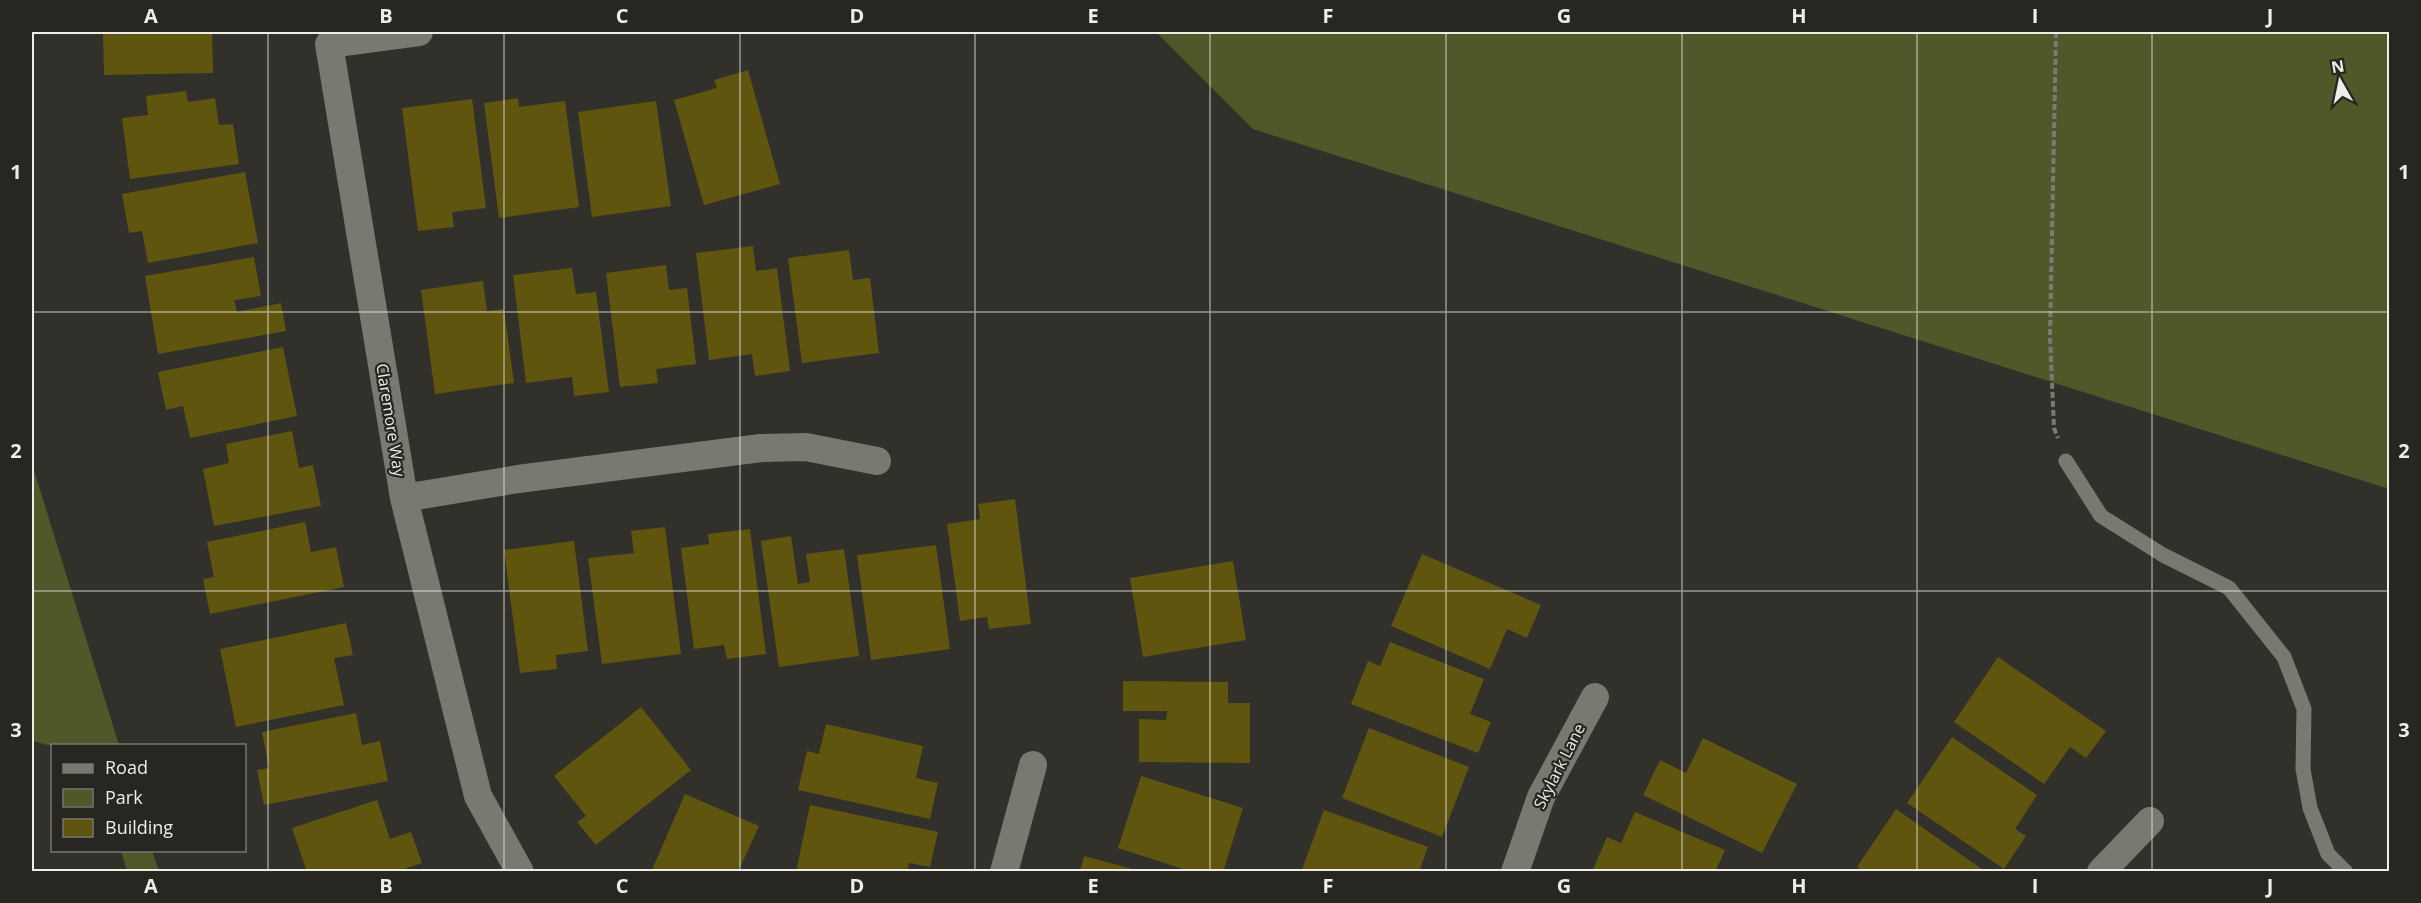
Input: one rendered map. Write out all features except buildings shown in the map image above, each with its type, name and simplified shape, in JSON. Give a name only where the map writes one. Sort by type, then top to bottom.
[{"type":"street","name":"Claremore Way","points":[[419,32],[329,44],[404,498],[478,796],[520,872]]},
{"type":"street","points":[[404,498],[518,479],[761,448],[806,447],[877,461]]},
{"type":"street","name":"Skylark Lane","points":[[1515,872],[1541,797],[1595,697]]},
{"type":"street","points":[[1004,872],[1033,765]]},
{"type":"street","points":[[2101,872],[2150,821]]},
{"type":"lane","points":[[2067,461],[2101,516],[2163,555],[2229,588],[2284,657],[2304,709],[2303,769],[2310,808],[2328,854],[2346,872]]},
{"type":"path","points":[[2056,32],[2050,336],[2054,428],[2067,461]]},
{"type":"green space","points":[[1156,32],[2389,32],[2389,489],[1253,129]]},
{"type":"green space","points":[[32,464],[119,744],[51,746],[32,741]]},
{"type":"green space","points":[[121,852],[152,852],[159,871],[127,871]]}]
